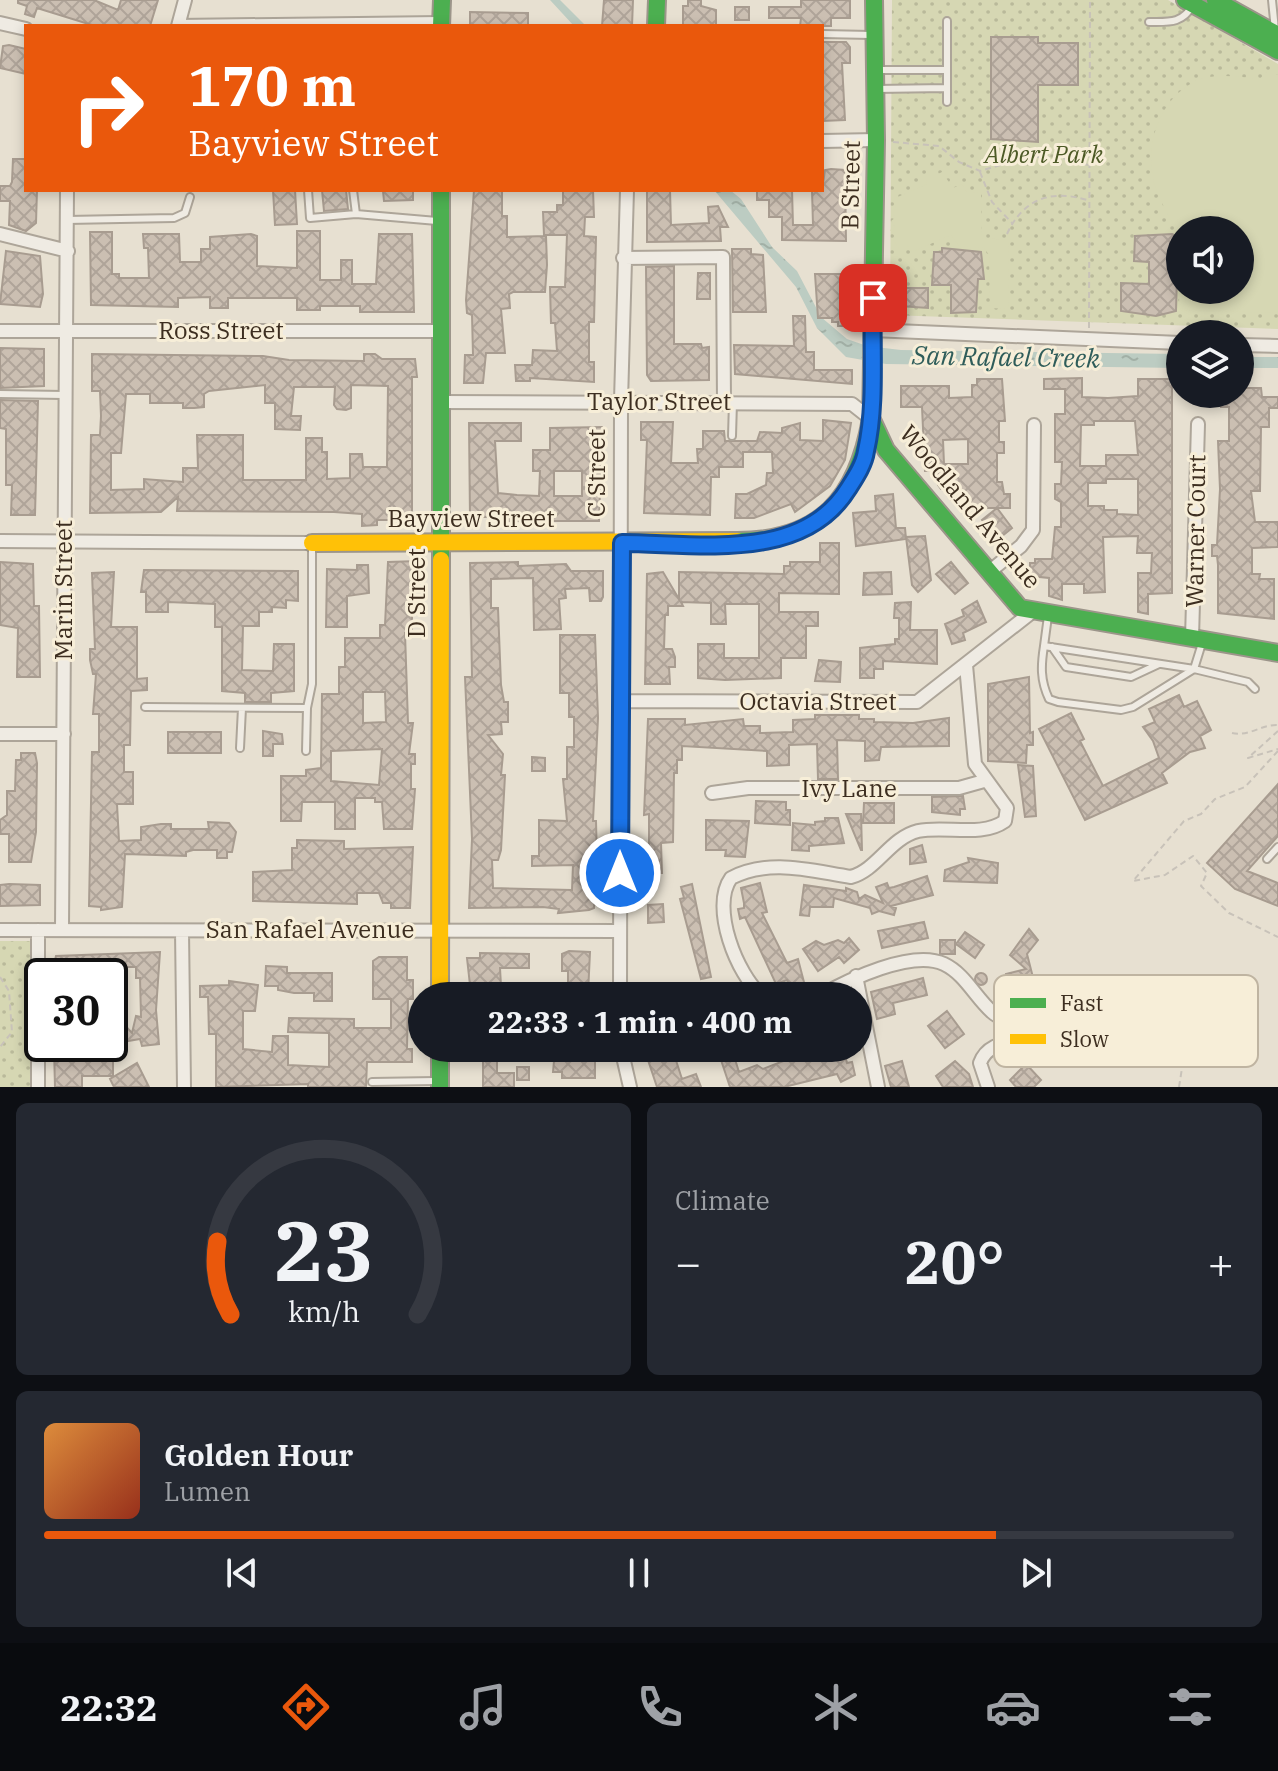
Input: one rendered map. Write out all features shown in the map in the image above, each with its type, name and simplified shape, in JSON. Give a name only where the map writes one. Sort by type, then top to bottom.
[{"type":"street","points":[[179,24],[185,0]]},
{"type":"street","points":[[441,24],[442,0]]},
{"type":"street","points":[[656,24],[657,0]]},
{"type":"street","name":"B Street","points":[[871,419],[876,140],[874,0]]},
{"type":"street","points":[[1215,0],[1277,34]]},
{"type":"street","points":[[1189,2],[1278,51]]},
{"type":"street","points":[[0,23],[24,29]]},
{"type":"street","points":[[824,141],[876,140]]},
{"type":"street","name":"Marin Street","points":[[62,929],[67,192]]},
{"type":"street","name":"D Street","points":[[440,982],[441,192]]},
{"type":"street","name":"C Street","points":[[620,982],[621,401],[627,192]]},
{"type":"street","points":[[0,234],[68,251]]},
{"type":"street","points":[[623,258],[723,257],[728,402]]},
{"type":"street","points":[[872,330],[1166,343]]},
{"type":"street","name":"Ross Street","points":[[0,331],[441,331]]},
{"type":"street","points":[[1254,345],[1278,346]]},
{"type":"street","name":"Taylor Street","points":[[441,402],[852,404],[871,419]]},
{"type":"street","name":"Bayview Street","points":[[0,541],[739,543],[801,533],[841,501],[866,454],[871,419]]},
{"type":"street","name":"Woodland Avenue","points":[[871,419],[886,450],[1015,604],[1040,614],[1278,653]]},
{"type":"street","name":"Warner Court","points":[[1197,639],[1198,424]]},
{"type":"street","points":[[989,572],[1021,546],[1033,530],[1034,425]]},
{"type":"street","name":"Octavia Street","points":[[621,701],[917,702],[1040,614]]},
{"type":"street","points":[[748,982],[733,955],[724,893],[731,878],[750,871],[786,867],[851,877],[859,875],[893,844],[916,832],[999,826],[1005,821],[1007,808],[984,781],[971,749],[966,665]]},
{"type":"street","points":[[0,734],[64,734]]},
{"type":"street","name":"Ivy Lane","points":[[712,793],[748,788],[959,788],[984,781]]},
{"type":"street","name":"San Rafael Avenue","points":[[0,930],[619,931]]},
{"type":"street","points":[[38,930],[38,1087]]},
{"type":"street","points":[[182,931],[184,1087]]},
{"type":"street","points":[[845,982],[856,976],[913,963],[943,963],[958,974],[994,1013]]},
{"type":"street","points":[[856,976],[878,1087]]},
{"type":"street","points":[[988,1087],[980,1063],[985,1052],[994,1046]]},
{"type":"street","points":[[440,1062],[440,1084]]},
{"type":"street","points":[[624,1062],[630,1087]]},
{"type":"lane","points":[[1272,0],[1277,34]]},
{"type":"lane","points":[[1149,22],[1174,22],[1187,16],[1189,2]]},
{"type":"lane","points":[[947,21],[947,102]]},
{"type":"lane","points":[[824,34],[875,35]]},
{"type":"lane","points":[[875,70],[947,70]]},
{"type":"lane","points":[[875,89],[947,88]]},
{"type":"lane","points":[[308,192],[310,218],[356,214],[441,221]]},
{"type":"lane","points":[[353,192],[356,214]]},
{"type":"lane","points":[[67,220],[174,218],[185,213],[190,197]]},
{"type":"lane","points":[[0,394],[68,395]]},
{"type":"lane","points":[[728,402],[732,436]]},
{"type":"lane","points":[[306,751],[307,708],[312,684],[312,543]]},
{"type":"lane","points":[[1040,614],[1048,646],[1066,667],[1131,677],[1161,663]]},
{"type":"lane","points":[[1194,669],[1197,639]]},
{"type":"lane","points":[[1048,646],[1041,671],[1043,687],[1049,699],[1058,702],[1121,710],[1133,707],[1194,669]]},
{"type":"lane","points":[[1048,646],[1194,669],[1248,682],[1255,689]]},
{"type":"lane","points":[[145,707],[307,708]]},
{"type":"lane","points":[[240,748],[242,708]]},
{"type":"lane","points":[[1267,859],[1278,847]]},
{"type":"lane","points":[[372,1082],[440,1084]]},
{"type":"path","points":[[1089,341],[1090,0]]},
{"type":"path","points":[[876,140],[939,146],[959,162],[980,171],[1028,157],[1059,157],[1089,165]]},
{"type":"path","points":[[980,171],[992,202],[1012,224]]},
{"type":"path","points":[[1007,234],[1025,206],[1047,195],[1070,195],[1089,200]]},
{"type":"path","points":[[1232,733],[1240,735],[1269,724],[1278,725]]},
{"type":"path","points":[[1278,731],[1248,758],[1278,750]]},
{"type":"path","points":[[1278,750],[1245,787],[1215,799],[1201,814],[1184,821],[1133,881],[1165,875],[1193,856],[1207,873],[1201,886],[1229,913],[1278,937]]},
{"type":"path","points":[[0,977],[9,991],[12,1032],[6,1045],[0,1047]]},
{"type":"path","points":[[1179,1087],[1182,1067]]},
{"type":"green space","name":"Albert Park","points":[[892,0],[1168,0],[1278,64],[1278,329],[1254,328],[1254,320],[1166,320],[1166,325],[890,315]]},
{"type":"green space","points":[[1268,70],[1278,75],[1278,313],[1179,310],[1179,304],[1254,304],[1254,216],[1169,216],[1153,177],[1151,162],[1155,131],[1169,103],[1192,83],[1217,76],[1260,79]]},
{"type":"green space","points":[[942,172],[953,188],[962,184],[967,193],[981,192],[982,238],[1009,240],[1008,309],[990,308],[989,255],[984,248],[959,246],[951,235],[912,252],[907,245],[899,249],[893,239],[895,236],[890,230],[895,227],[891,221],[895,218],[893,212],[896,209],[893,199],[927,184],[926,180]]},
{"type":"green space","points":[[0,941],[33,941],[33,958],[24,958],[24,1062],[32,1062],[32,1087],[0,1087]]},
{"type":"water","points":[[550,0],[560,0],[584,24],[572,24]]},
{"type":"water","name":"San Rafael Creek","points":[[716,192],[732,192],[741,199],[772,247],[797,271],[821,317],[847,339],[867,346],[901,350],[1166,354],[1166,368],[886,364],[846,357],[817,328],[796,287]]},
{"type":"water","points":[[1254,357],[1278,357],[1278,368],[1254,368]]},
{"type":"building","points":[[18,0],[94,0],[118,10],[121,0],[158,0],[151,24],[89,24],[37,8],[34,17],[25,14],[27,6],[18,3]]},
{"type":"building","points":[[604,0],[633,0],[632,24],[602,24]]},
{"type":"building","points":[[688,0],[701,0],[701,6],[716,10],[716,24],[683,24],[683,6],[688,6]]},
{"type":"building","points":[[801,0],[850,0],[850,18],[831,18],[831,26],[824,26],[800,24],[801,18],[769,18],[769,7],[801,7]]},
{"type":"building","points":[[735,7],[749,7],[749,20],[735,20]]},
{"type":"building","points":[[470,12],[528,13],[528,24],[470,24]]},
{"type":"building","points":[[991,37],[1038,37],[1038,43],[1078,43],[1078,85],[1038,85],[1038,142],[991,139]]},
{"type":"building","points":[[824,42],[846,42],[850,47],[850,63],[842,63],[845,120],[824,121]]},
{"type":"building","points":[[3,46],[24,49],[24,74],[0,68]]},
{"type":"building","points":[[13,159],[24,159],[24,192],[37,192],[36,223],[26,231],[9,225],[10,201],[0,201],[0,186],[10,186]]},
{"type":"building","points":[[825,170],[845,170],[846,241],[782,240],[782,217],[769,217],[769,200],[757,200],[757,192],[792,192],[793,225],[813,225],[812,192],[824,192]]},
{"type":"building","points":[[273,192],[295,192],[297,224],[275,225]]},
{"type":"building","points":[[322,192],[346,192],[348,209],[324,211]]},
{"type":"building","points":[[383,192],[413,192],[413,200],[384,201]]},
{"type":"building","points":[[474,192],[502,192],[502,216],[507,216],[507,237],[546,236],[545,292],[509,294],[510,308],[501,309],[505,353],[486,353],[483,383],[464,383],[465,355],[473,355],[472,315],[467,313]]},
{"type":"building","points":[[563,192],[593,192],[594,217],[585,217],[584,236],[596,237],[594,322],[589,322],[589,362],[594,362],[594,382],[530,378],[530,381],[516,381],[515,365],[532,365],[533,350],[557,351],[555,323],[551,323],[550,287],[565,287],[567,235],[544,235],[543,212],[557,212],[557,205],[563,205]]},
{"type":"building","points":[[647,192],[670,192],[671,225],[709,223],[708,207],[718,206],[728,227],[720,227],[721,241],[647,242]]},
{"type":"building","points":[[297,231],[320,231],[320,280],[341,280],[341,260],[352,260],[352,284],[376,284],[379,234],[412,234],[414,312],[360,312],[360,306],[320,306],[320,310],[297,310],[297,298],[228,298],[228,308],[210,308],[210,297],[178,298],[178,307],[91,305],[90,232],[112,232],[112,274],[119,274],[119,278],[149,278],[148,248],[144,248],[143,234],[179,234],[180,262],[201,262],[201,249],[210,249],[210,237],[251,234],[257,236],[257,266],[297,268]]},
{"type":"building","points":[[1166,234],[1166,304],[1176,304],[1176,311],[1156,316],[1121,311],[1121,283],[1149,284],[1149,262],[1134,261],[1135,236]]},
{"type":"building","points":[[942,248],[981,252],[984,279],[978,279],[976,312],[951,313],[951,285],[932,285],[934,252],[942,252]]},
{"type":"building","points":[[732,249],[751,249],[751,254],[763,255],[766,312],[733,312]]},
{"type":"building","points":[[6,251],[40,256],[43,294],[40,307],[0,304]]},
{"type":"building","points":[[674,266],[674,344],[709,347],[709,380],[651,381],[647,375],[646,267]]},
{"type":"building","points":[[698,273],[710,273],[710,299],[697,299]]},
{"type":"building","points":[[815,274],[841,274],[844,288],[849,288],[851,295],[851,326],[838,326],[832,318],[818,318]]},
{"type":"building","points":[[900,288],[928,288],[928,308],[900,306]]},
{"type":"building","points":[[793,316],[805,316],[806,352],[814,352],[814,370],[852,370],[852,384],[735,374],[734,345],[794,346]]},
{"type":"building","points":[[0,348],[44,349],[44,386],[0,388]]},
{"type":"building","points":[[92,354],[364,361],[364,354],[375,354],[382,359],[415,359],[417,377],[412,377],[412,520],[377,520],[377,525],[362,526],[362,514],[177,511],[178,497],[161,512],[90,513],[91,435],[100,435],[101,416],[100,391],[92,391]],"holes":[[[265,385],[265,403],[275,403],[275,429],[300,430],[301,416],[291,416],[294,387],[335,387],[334,405],[337,409],[346,410],[351,408],[351,385],[388,386],[387,467],[363,467],[362,454],[350,454],[350,478],[327,479],[327,452],[322,452],[322,438],[306,438],[306,480],[243,480],[243,435],[197,435],[198,468],[183,468],[183,482],[144,479],[144,489],[111,490],[111,453],[121,453],[126,394],[150,394],[150,403],[183,403],[183,408],[194,408],[204,407],[204,394],[209,391]]]},
{"type":"building","points":[[1082,378],[1082,397],[1138,396],[1138,379],[1166,379],[1166,408],[1172,408],[1172,593],[1148,594],[1148,614],[1138,612],[1138,573],[1151,573],[1152,553],[1137,553],[1138,536],[1103,537],[1105,592],[1084,593],[1084,584],[1062,584],[1062,600],[1049,596],[1049,578],[1030,576],[1030,563],[1035,563],[1035,559],[1052,559],[1055,527],[1061,527],[1061,502],[1055,499],[1055,484],[1061,484],[1062,462],[1055,462],[1055,414],[1065,414],[1065,389],[1044,389],[1044,379]],"holes":[[[1094,421],[1135,421],[1138,455],[1106,455],[1106,466],[1080,466],[1081,425],[1094,425]],[[1106,479],[1138,479],[1138,515],[1117,514],[1117,510],[1104,510],[1104,506],[1088,506],[1088,483],[1106,483]]]},
{"type":"building","points":[[977,379],[1002,379],[1005,421],[999,421],[999,442],[1004,442],[1004,453],[997,453],[997,482],[1002,482],[1004,494],[1010,494],[1010,508],[978,508],[951,500],[951,489],[941,489],[938,485],[938,470],[925,471],[922,407],[901,407],[901,386],[949,386],[949,398],[972,397],[972,385],[977,385]],"holes":[[[968,439],[968,464],[944,464],[943,440]]]},
{"type":"building","points":[[1254,388],[1261,388],[1262,397],[1278,397],[1278,408],[1269,408],[1269,427],[1261,427],[1260,491],[1251,491],[1255,522],[1278,522],[1278,547],[1252,548],[1252,574],[1260,574],[1259,579],[1274,579],[1274,619],[1218,613],[1218,565],[1217,556],[1212,556],[1212,545],[1217,545],[1220,489],[1218,441],[1229,441],[1229,408],[1254,408]]},
{"type":"building","points":[[0,400],[38,401],[35,515],[11,515],[12,485],[6,485],[6,429],[0,428]]},
{"type":"building","points":[[823,420],[851,423],[845,460],[830,486],[795,512],[791,504],[754,518],[735,518],[736,494],[747,494],[766,485],[767,473],[773,473],[772,452],[743,452],[743,467],[719,467],[719,477],[711,477],[710,515],[644,513],[647,440],[641,440],[641,422],[673,422],[671,463],[698,463],[697,449],[703,449],[703,431],[724,431],[725,441],[757,441],[760,432],[782,433],[782,428],[800,423],[800,440],[823,441]]},
{"type":"building","points":[[469,423],[521,423],[521,441],[495,441],[498,493],[539,496],[540,471],[533,471],[533,450],[550,450],[550,428],[602,427],[599,521],[509,521],[509,517],[470,517]],"holes":[[[554,471],[582,471],[582,496],[554,496]]]},
{"type":"building","points":[[893,494],[896,528],[905,528],[906,539],[856,546],[853,513],[876,511],[875,496]]},
{"type":"building","points":[[997,508],[1012,528],[997,540],[982,520]]},
{"type":"building","points":[[925,536],[931,580],[918,592],[912,585],[906,537]]},
{"type":"building","points":[[820,543],[839,543],[839,594],[779,593],[779,612],[818,612],[818,626],[806,626],[806,658],[781,658],[781,678],[698,678],[698,644],[724,644],[724,658],[759,658],[759,604],[725,604],[726,624],[711,624],[711,603],[681,602],[683,606],[668,606],[668,615],[665,615],[664,649],[672,649],[675,657],[675,667],[669,667],[670,684],[645,684],[647,574],[663,572],[679,599],[679,572],[784,574],[784,566],[790,566],[790,562],[820,562]]},
{"type":"building","points":[[418,561],[417,575],[412,578],[412,633],[405,633],[408,723],[413,723],[409,754],[415,754],[415,764],[411,764],[411,789],[415,789],[412,829],[384,829],[382,802],[375,802],[375,798],[355,798],[355,829],[335,829],[335,802],[302,802],[301,821],[281,821],[281,776],[306,776],[306,770],[321,768],[322,694],[339,694],[339,667],[345,667],[345,638],[380,638],[380,625],[385,625],[388,562]],"holes":[[[363,692],[385,692],[386,722],[363,723]],[[382,749],[379,785],[331,781],[331,751]]]},
{"type":"building","points":[[0,562],[33,564],[34,606],[39,606],[40,677],[17,677],[18,628],[0,625]]},
{"type":"building","points":[[518,562],[518,566],[566,564],[571,571],[603,571],[603,597],[601,601],[590,601],[589,588],[565,589],[566,598],[559,599],[561,629],[534,630],[533,578],[491,579],[491,608],[498,608],[501,685],[504,702],[508,702],[508,722],[501,722],[502,734],[488,735],[503,754],[501,775],[505,775],[501,850],[498,860],[492,860],[493,888],[572,890],[573,865],[532,866],[532,856],[539,856],[539,820],[567,821],[563,779],[567,779],[567,747],[574,747],[574,717],[569,717],[569,693],[560,693],[560,635],[595,635],[598,718],[593,821],[596,821],[597,861],[594,908],[589,910],[558,913],[559,909],[543,907],[469,908],[472,839],[465,677],[472,677],[470,563]]},
{"type":"building","points":[[951,562],[968,583],[955,594],[936,574]]},
{"type":"building","points":[[357,565],[368,565],[369,593],[347,596],[347,627],[326,627],[327,569],[357,570]]},
{"type":"building","points":[[144,570],[298,571],[298,601],[286,600],[286,608],[272,607],[272,612],[259,612],[259,626],[243,626],[242,670],[273,671],[274,644],[294,644],[294,691],[271,693],[271,702],[245,702],[245,693],[222,691],[222,627],[215,627],[215,604],[168,602],[168,612],[146,612],[146,592],[141,592]]},
{"type":"building","points":[[114,572],[111,627],[137,627],[137,679],[147,678],[147,690],[131,691],[130,745],[124,745],[124,772],[133,772],[133,804],[117,804],[119,841],[141,840],[141,827],[161,824],[171,824],[171,829],[209,829],[208,822],[229,823],[236,832],[232,852],[227,852],[227,858],[217,858],[217,850],[193,850],[186,852],[186,856],[125,854],[122,907],[101,910],[101,907],[89,906],[92,752],[99,752],[99,714],[93,714],[96,674],[93,674],[90,660],[90,649],[95,649],[92,573]]},
{"type":"building","points":[[891,572],[892,594],[863,595],[864,573]]},
{"type":"building","points":[[977,601],[986,622],[963,633],[965,640],[952,644],[945,624],[964,616],[962,610]]},
{"type":"building","points":[[911,602],[910,630],[937,630],[937,664],[883,661],[883,669],[874,669],[874,678],[860,678],[860,648],[895,644],[895,639],[899,639],[899,618],[894,618],[895,603]]},
{"type":"building","points":[[819,660],[841,662],[840,682],[815,681]]},
{"type":"building","points":[[1029,677],[1033,745],[1027,745],[1026,763],[988,761],[988,684]]},
{"type":"building","points":[[1179,695],[1184,707],[1197,701],[1211,730],[1200,736],[1205,748],[1190,752],[1162,773],[1167,783],[1085,820],[1039,729],[1071,713],[1084,739],[1080,741],[1103,786],[1159,758],[1153,741],[1143,727],[1155,722],[1149,709]]},
{"type":"building","points":[[815,715],[859,715],[859,719],[874,719],[874,722],[913,723],[949,718],[949,746],[881,747],[879,760],[865,761],[865,741],[837,740],[838,779],[818,779],[817,744],[789,745],[789,765],[767,766],[767,751],[682,746],[682,760],[677,760],[677,773],[674,773],[673,842],[661,843],[662,873],[649,873],[649,814],[644,815],[648,719],[685,719],[685,725],[743,719],[744,726],[760,726],[760,733],[793,732],[793,720],[815,719]]},
{"type":"building","points":[[263,731],[282,734],[283,744],[273,744],[273,756],[263,756]]},
{"type":"building","points":[[168,732],[221,732],[221,753],[168,753]]},
{"type":"building","points":[[21,753],[35,753],[37,763],[36,832],[31,862],[9,862],[9,834],[0,834],[0,820],[7,815],[7,791],[15,791],[16,760],[21,760]]},
{"type":"building","points":[[532,757],[545,758],[545,771],[532,771]]},
{"type":"building","points":[[1018,765],[1033,766],[1036,816],[1025,817]]},
{"type":"building","points":[[1278,784],[1278,836],[1247,871],[1278,883],[1278,906],[1235,889],[1207,863]]},
{"type":"building","points":[[963,796],[965,809],[960,809],[960,815],[932,812],[932,797]]},
{"type":"building","points":[[756,801],[786,802],[786,810],[790,810],[790,825],[755,823]]},
{"type":"building","points":[[864,803],[894,803],[894,823],[863,823]]},
{"type":"building","points":[[846,814],[861,814],[862,850],[861,850]]},
{"type":"building","points":[[825,818],[838,818],[844,843],[809,846],[809,851],[792,850],[793,823],[815,825],[815,822],[825,821]]},
{"type":"building","points":[[706,820],[749,821],[745,857],[725,856],[726,850],[706,850]]},
{"type":"building","points":[[297,840],[344,841],[344,849],[413,847],[410,908],[391,908],[391,903],[383,903],[379,893],[357,893],[357,904],[253,901],[253,872],[292,870],[292,848],[297,848]]},
{"type":"building","points":[[922,845],[926,862],[910,864],[910,849]]},
{"type":"building","points":[[968,858],[998,863],[997,883],[944,881],[945,870],[969,862]]},
{"type":"building","points":[[927,876],[933,895],[891,906],[896,908],[894,915],[879,911],[872,914],[870,908],[834,898],[833,907],[810,907],[809,916],[800,915],[804,885],[846,891],[846,888],[857,892],[859,899],[865,895],[883,903],[876,887],[887,883],[889,888],[894,887]]},
{"type":"building","points":[[760,883],[767,912],[762,913],[787,963],[798,959],[804,982],[775,982],[745,917],[740,919],[738,909],[744,908],[741,888]]},
{"type":"building","points":[[692,884],[711,977],[701,979],[680,899],[684,898],[681,887]]},
{"type":"building","points":[[0,885],[40,885],[40,905],[0,906]]},
{"type":"building","points":[[663,904],[664,922],[648,923],[648,905]]},
{"type":"building","points":[[924,922],[928,938],[882,948],[878,931]]},
{"type":"building","points":[[1029,929],[1038,940],[1027,954],[1032,975],[1006,975],[1026,969],[1010,955]]},
{"type":"building","points":[[965,932],[984,945],[975,958],[956,944]]},
{"type":"building","points":[[849,938],[859,950],[844,963],[839,957],[818,971],[803,949],[816,941],[824,945],[838,940],[844,943]]},
{"type":"building","points":[[940,940],[955,940],[955,954],[940,954]]},
{"type":"building","points":[[569,951],[590,952],[589,982],[568,982],[568,971],[562,971],[562,954]]},
{"type":"building","points":[[160,952],[156,1010],[159,1044],[142,1046],[140,1039],[128,1041],[128,1029],[132,1033],[136,1016],[141,1017],[140,978],[136,978],[136,967],[128,967],[128,958],[56,956]]},
{"type":"building","points":[[480,953],[529,954],[529,968],[500,968],[501,982],[470,982],[467,958],[480,958]]},
{"type":"building","points":[[379,957],[407,957],[407,980],[413,980],[408,982],[408,1062],[367,1062],[366,1087],[308,1087],[308,1084],[216,1087],[216,1034],[209,1034],[208,997],[200,997],[200,986],[229,985],[229,981],[258,985],[255,1011],[243,1011],[243,1049],[272,1052],[273,1036],[288,1036],[288,1065],[329,1067],[329,1033],[288,1032],[289,1018],[354,1019],[354,1028],[391,1028],[391,999],[373,999],[373,961]]},
{"type":"building","points":[[266,966],[287,967],[287,973],[332,973],[332,1001],[314,1001],[314,993],[294,993],[278,990],[278,986],[265,986]]},
{"type":"building","points":[[981,973],[987,979],[981,985],[975,979]]},
{"type":"building","points":[[923,978],[927,995],[893,1003],[895,1014],[877,1019],[872,992]]},
{"type":"building","points":[[947,1011],[964,1034],[945,1048],[928,1026]]},
{"type":"building","points":[[902,1061],[909,1087],[891,1087],[885,1066]]},
{"type":"building","points":[[955,1061],[969,1074],[973,1087],[943,1087],[936,1076]]},
{"type":"building","points":[[54,1062],[113,1062],[113,1076],[82,1076],[82,1087],[55,1087]]},
{"type":"building","points":[[483,1062],[497,1062],[497,1073],[514,1073],[514,1087],[483,1087]]},
{"type":"building","points":[[554,1062],[595,1062],[595,1078],[562,1078],[562,1072],[553,1072]]},
{"type":"building","points":[[649,1062],[677,1062],[682,1079],[696,1074],[701,1087],[657,1087]]},
{"type":"building","points":[[722,1062],[736,1062],[739,1072],[757,1065],[763,1069],[781,1062],[852,1062],[855,1075],[841,1082],[837,1074],[784,1087],[730,1087]]},
{"type":"building","points":[[137,1063],[149,1087],[114,1087],[110,1079]]},
{"type":"building","points":[[517,1067],[529,1067],[529,1080],[517,1080]]},
{"type":"building","points":[[1023,1067],[1029,1067],[1041,1080],[1034,1087],[1016,1087],[1010,1080]]},
{"type":"traffic: fast","points":[[441,24],[442,0]]},
{"type":"traffic: fast","points":[[656,24],[657,0]]},
{"type":"traffic: fast","points":[[737,541],[766,539],[813,523],[830,510],[845,492],[865,447],[871,419],[876,140],[874,0]]},
{"type":"traffic: fast","points":[[1185,0],[1278,51]]},
{"type":"traffic: fast","points":[[1215,0],[1278,35]]},
{"type":"traffic: fast","points":[[441,192],[441,560]]},
{"type":"traffic: fast","points":[[872,420],[886,450],[1020,608],[1278,653]]},
{"type":"traffic: fast","points":[[440,1062],[440,1087]]},
{"type":"traffic: slow","points":[[312,543],[737,541]]},
{"type":"traffic: slow","points":[[440,982],[441,560]]},
{"type":"route","points":[[620,873],[622,543],[771,541],[801,533],[838,504],[866,454],[871,419],[873,298]]}]
